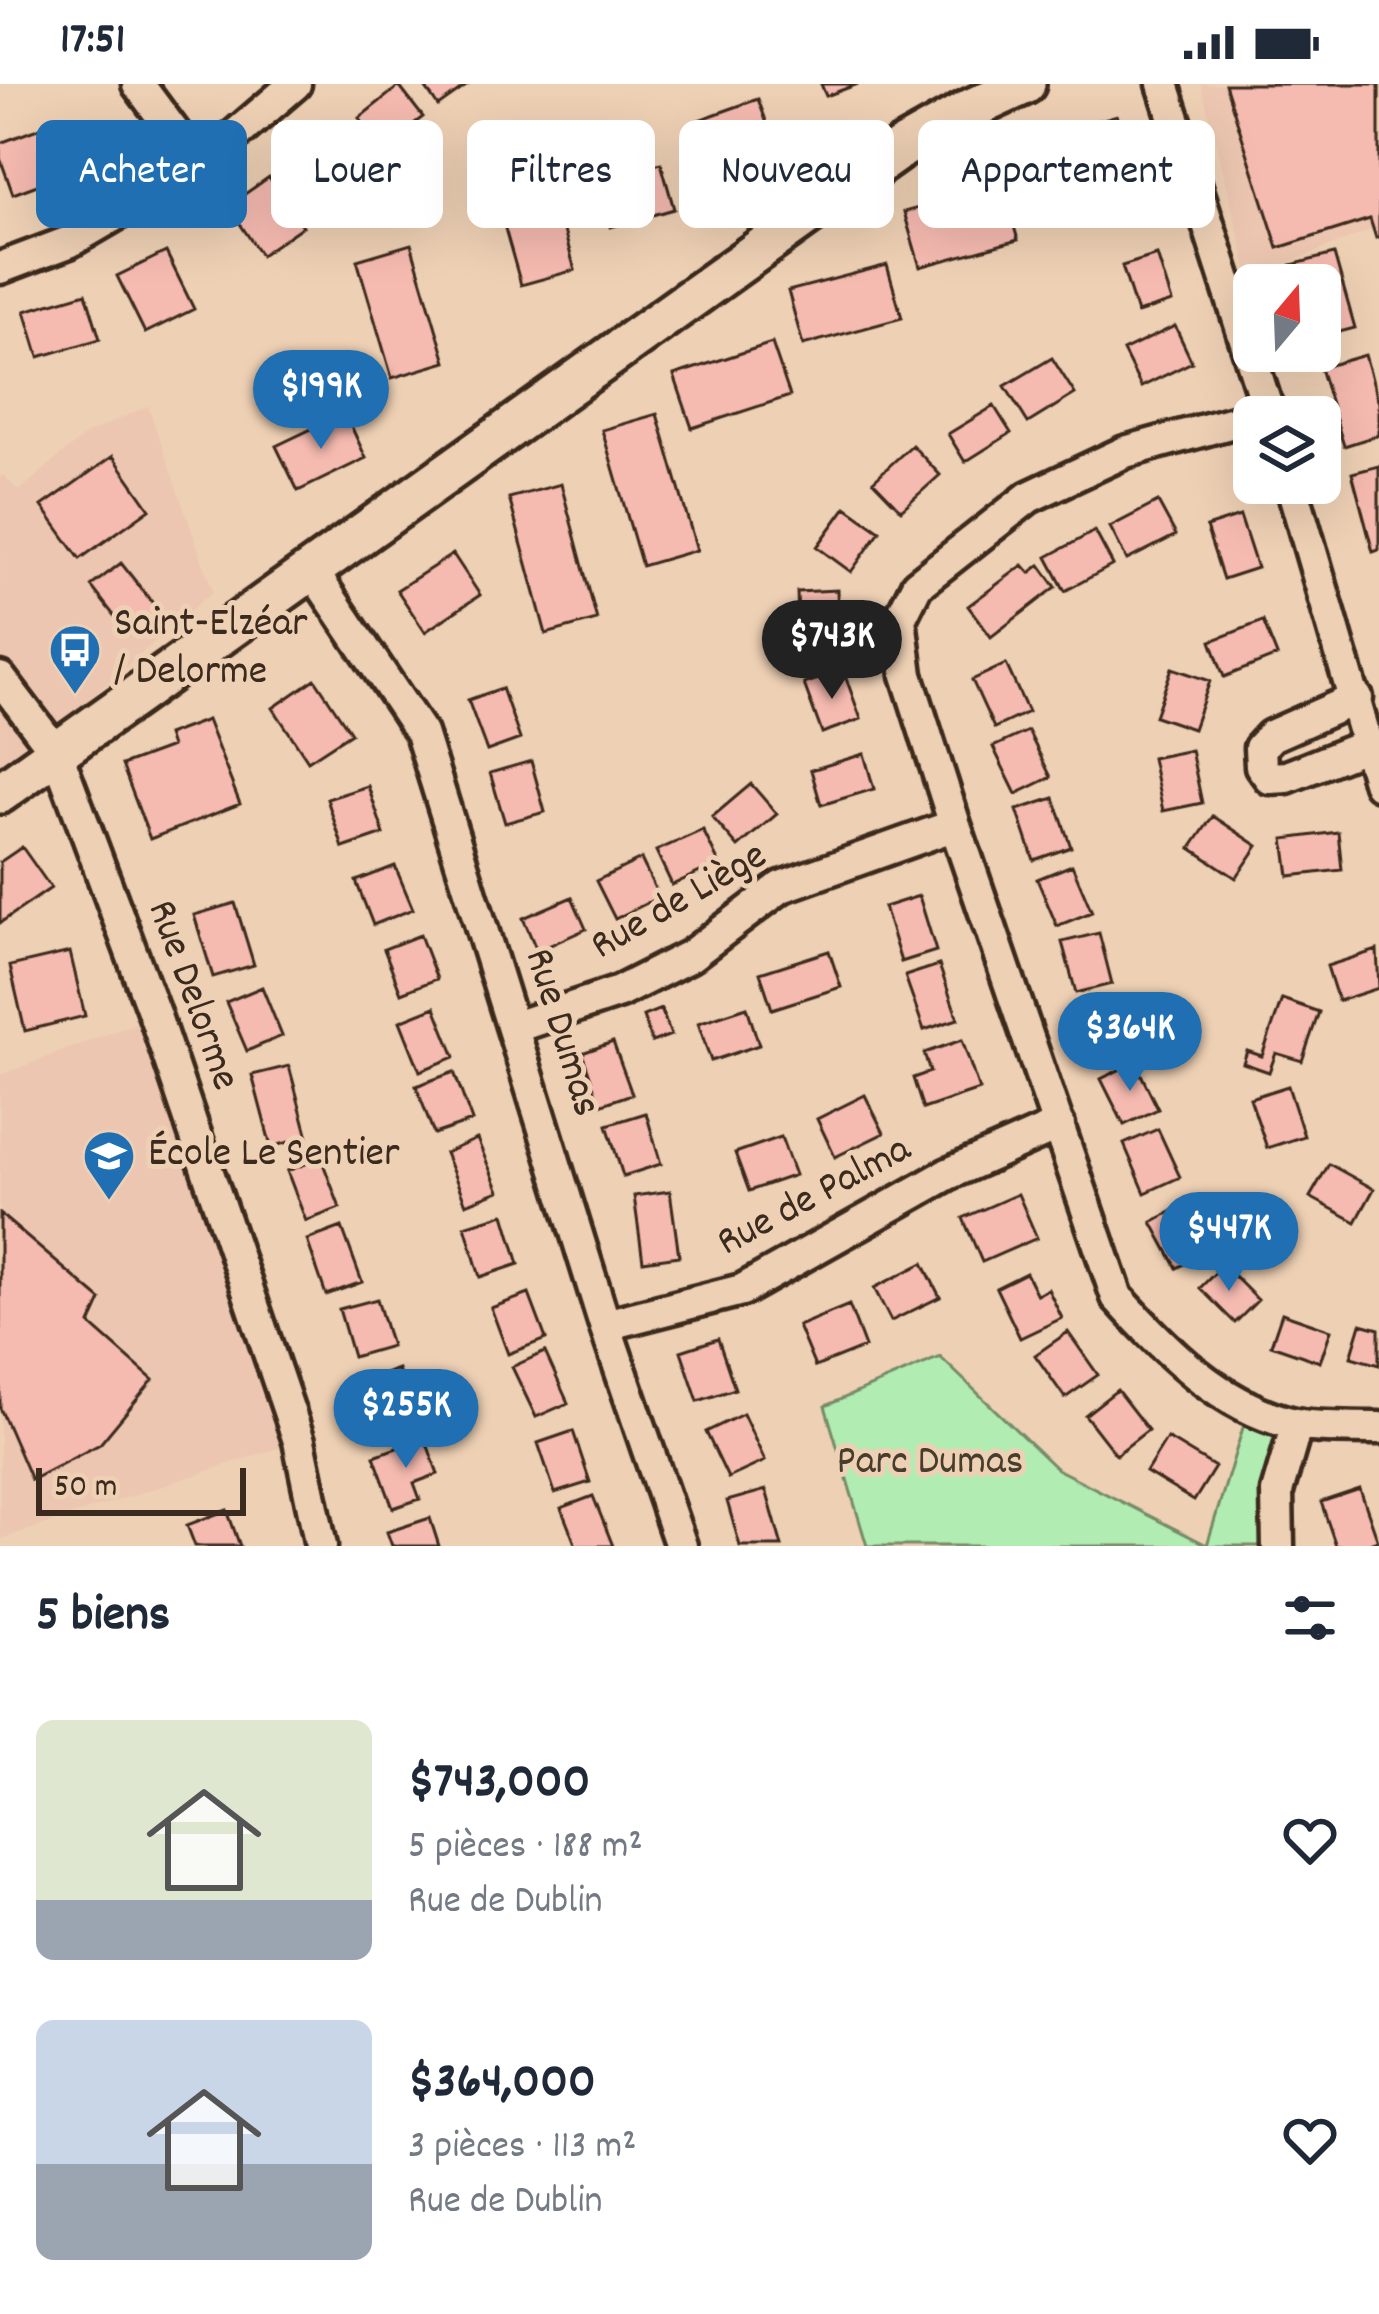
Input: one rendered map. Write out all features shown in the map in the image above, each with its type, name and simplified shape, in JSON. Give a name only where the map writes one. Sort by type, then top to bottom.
[{"type":"street","points":[[138,84],[165,120]]},
{"type":"street","points":[[247,125],[295,84]]},
{"type":"street","points":[[0,793],[900,149],[1025,84]]},
{"type":"street","points":[[1163,84],[1264,396]]},
{"type":"street","points":[[0,268],[93,228]]},
{"type":"street","points":[[1233,424],[1125,452],[1029,497],[917,586],[900,619],[907,675],[1117,1297],[1171,1356],[1249,1408],[1297,1424],[1379,1428]]},
{"type":"street","points":[[1297,504],[1379,784]]},
{"type":"street","name":"Rue Dumas","points":[[311,569],[421,733],[605,1325],[681,1546]]},
{"type":"street","name":"Rue Delorme","points":[[0,678],[57,752],[155,1016],[299,1441],[321,1546]]},
{"type":"street","points":[[1357,698],[1270,736],[1260,748],[1261,766],[1270,778],[1287,777],[1367,745]]},
{"type":"street","name":"Rue de Liège","points":[[515,1027],[619,992],[672,965],[781,887],[955,825]]},
{"type":"street","name":"Rue de Palma","points":[[605,1325],[742,1290],[948,1174],[1059,1125]]},
{"type":"street","points":[[1279,1546],[1277,1492],[1297,1424]]},
{"type":"shaded area","points":[[1201,84],[1379,84],[1376,228],[1285,264],[1246,264],[1215,139],[1215,120],[1210,120]]},
{"type":"shaded area","points":[[148,406],[213,591],[63,722],[0,765],[0,477],[19,491],[85,435]]},
{"type":"shaded area","name":"École Le Sentier","points":[[155,1016],[299,1441],[0,1539],[0,1075]]},
{"type":"green space","name":"Parc Dumas","points":[[940,1357],[1057,1469],[1207,1545],[1249,1408],[1297,1424],[1278,1546],[867,1546],[825,1406]]},
{"type":"building","points":[[423,84],[469,84],[438,106]]},
{"type":"building","points":[[821,84],[858,84],[826,96]]},
{"type":"building","points":[[1225,84],[1379,84],[1379,237],[1370,219],[1278,248]]},
{"type":"building","points":[[399,86],[423,117],[419,120],[359,118]]},
{"type":"building","points":[[758,99],[766,120],[699,120]]},
{"type":"building","points":[[36,130],[36,185],[13,194],[0,158],[0,143]]},
{"type":"building","points":[[661,163],[674,209],[655,214],[655,165]]},
{"type":"building","points":[[269,177],[271,228],[300,228],[261,255],[243,228],[247,228],[247,193]]},
{"type":"building","points":[[918,208],[918,228],[1015,228],[1018,240],[920,267],[904,212]]},
{"type":"building","points":[[505,228],[563,228],[575,270],[521,285]]},
{"type":"building","points":[[411,244],[446,362],[392,378],[357,260]]},
{"type":"building","points":[[166,252],[194,309],[145,333],[117,276]]},
{"type":"building","points":[[1334,254],[1337,264],[1295,264]]},
{"type":"building","points":[[1157,255],[1172,302],[1137,313],[1122,266]]},
{"type":"building","points":[[887,265],[902,318],[803,345],[788,291]]},
{"type":"building","points":[[1341,279],[1355,328],[1341,332]]},
{"type":"building","points":[[86,293],[100,339],[39,357],[25,311]]},
{"type":"building","points":[[1175,326],[1192,362],[1141,387],[1123,351]]},
{"type":"building","points":[[772,343],[790,396],[692,428],[674,375]]},
{"type":"building","points":[[1365,355],[1379,403],[1379,435],[1344,446],[1341,396],[1329,396],[1321,372],[1341,372],[1341,362]]},
{"type":"building","points":[[1052,358],[1075,394],[1028,423],[1005,386]]},
{"type":"building","points":[[994,406],[1011,433],[965,462],[948,434]]},
{"type":"building","points":[[345,413],[366,458],[298,491],[276,446]]},
{"type":"building","points":[[657,414],[697,550],[642,566],[602,430]]},
{"type":"building","points":[[912,445],[940,475],[901,510],[873,481]]},
{"type":"building","points":[[113,456],[150,509],[80,559],[42,506]]},
{"type":"building","points":[[1379,466],[1379,550],[1373,552],[1352,473]]},
{"type":"building","points":[[561,484],[597,620],[546,634],[509,498]]},
{"type":"building","points":[[1158,502],[1176,535],[1127,560],[1110,527]]},
{"type":"building","points":[[846,507],[880,531],[851,572],[817,547]]},
{"type":"building","points":[[1240,516],[1257,568],[1223,579],[1206,527]]},
{"type":"building","points":[[1095,531],[1113,565],[1065,591],[1047,557]]},
{"type":"building","points":[[453,554],[480,595],[425,632],[397,590]]},
{"type":"building","points":[[121,563],[159,611],[129,635],[91,586]]},
{"type":"building","points":[[1023,565],[1030,573],[1040,565],[1056,587],[991,637],[968,606]]},
{"type":"building","points":[[837,590],[839,643],[799,644],[797,592]]},
{"type":"building","points":[[1263,621],[1277,656],[1224,677],[1211,641]]},
{"type":"building","points":[[1006,664],[1028,712],[994,728],[972,680]]},
{"type":"building","points":[[1172,668],[1210,681],[1193,729],[1155,716]]},
{"type":"building","points":[[843,670],[861,719],[822,733],[804,684]]},
{"type":"building","points":[[315,679],[351,733],[308,761],[273,708]]},
{"type":"building","points":[[502,688],[520,739],[487,751],[468,700]]},
{"type":"building","points":[[207,720],[240,804],[150,839],[122,765],[171,747],[167,735]]},
{"type":"building","points":[[1028,731],[1051,777],[1016,794],[993,747]]},
{"type":"building","points":[[1191,750],[1202,803],[1163,811],[1152,758]]},
{"type":"building","points":[[864,754],[874,789],[821,805],[811,770]]},
{"type":"building","points":[[531,761],[545,812],[505,823],[490,773]]},
{"type":"building","points":[[751,784],[777,814],[738,847],[712,817]]},
{"type":"building","points":[[368,786],[384,834],[343,848],[327,799]]},
{"type":"building","points":[[1054,798],[1071,847],[1034,860],[1017,810]]},
{"type":"building","points":[[1213,816],[1258,846],[1236,878],[1191,848]]},
{"type":"building","points":[[703,830],[719,863],[672,885],[656,851]]},
{"type":"building","points":[[1338,832],[1342,870],[1289,876],[1284,839]]},
{"type":"building","points":[[22,847],[51,888],[0,923],[0,862]]},
{"type":"building","points":[[641,859],[659,897],[615,919],[596,881]]},
{"type":"building","points":[[1072,865],[1092,912],[1057,926],[1037,879]]},
{"type":"building","points":[[395,866],[413,909],[373,925],[356,881]]},
{"type":"building","points":[[919,896],[936,951],[901,962],[884,907]]},
{"type":"building","points":[[572,897],[586,929],[537,951],[523,918]]},
{"type":"building","points":[[235,903],[254,965],[213,977],[194,915]]},
{"type":"building","points":[[1099,933],[1112,984],[1076,993],[1062,942]]},
{"type":"building","points":[[420,935],[437,979],[401,993],[384,949]]},
{"type":"building","points":[[1377,950],[1379,988],[1338,1001],[1327,966]]},
{"type":"building","points":[[829,951],[841,987],[772,1009],[760,973]]},
{"type":"building","points":[[70,952],[85,1016],[25,1031],[10,966]]},
{"type":"building","points":[[939,965],[958,1019],[924,1030],[905,976]]},
{"type":"building","points":[[262,987],[282,1036],[247,1051],[226,1002]]},
{"type":"building","points":[[1118,997],[1135,1048],[1100,1059],[1083,1009]]},
{"type":"building","points":[[1282,999],[1319,1012],[1302,1061],[1276,1053],[1269,1072],[1243,1063],[1247,1051],[1262,1056]]},
{"type":"building","points":[[435,1007],[455,1057],[420,1071],[400,1021]]},
{"type":"building","points":[[747,1007],[759,1045],[711,1061],[698,1023]]},
{"type":"building","points":[[661,1009],[671,1035],[652,1042],[643,1016]]},
{"type":"building","points":[[962,1040],[979,1090],[923,1109],[913,1078],[930,1072],[924,1053]]},
{"type":"building","points":[[613,1042],[632,1094],[600,1105],[582,1053]]},
{"type":"building","points":[[1135,1062],[1158,1109],[1124,1125],[1101,1079]]},
{"type":"building","points":[[289,1066],[308,1137],[271,1147],[252,1075]]},
{"type":"building","points":[[454,1072],[472,1121],[434,1134],[416,1086]]},
{"type":"building","points":[[1288,1086],[1304,1136],[1267,1148],[1250,1098]]},
{"type":"building","points":[[865,1095],[884,1133],[835,1157],[817,1119]]},
{"type":"building","points":[[646,1113],[661,1164],[623,1176],[607,1125]]},
{"type":"building","points":[[1158,1129],[1180,1177],[1145,1193],[1124,1144]]},
{"type":"building","points":[[781,1137],[795,1175],[749,1191],[735,1153]]},
{"type":"building","points":[[477,1139],[499,1191],[466,1204],[445,1153]]},
{"type":"building","points":[[321,1158],[340,1208],[306,1221],[287,1171]]},
{"type":"building","points":[[1329,1164],[1374,1189],[1356,1222],[1310,1197]]},
{"type":"building","points":[[670,1191],[679,1256],[643,1261],[634,1196]]},
{"type":"building","points":[[1018,1194],[1037,1238],[982,1262],[963,1218]]},
{"type":"building","points":[[1184,1205],[1209,1251],[1177,1268],[1152,1222]]},
{"type":"building","points":[[0,1214],[101,1300],[90,1324],[153,1380],[100,1444],[31,1480],[0,1408]]},
{"type":"building","points":[[504,1214],[519,1264],[480,1277],[465,1226]]},
{"type":"building","points":[[342,1227],[362,1282],[326,1295],[307,1240]]},
{"type":"building","points":[[923,1263],[940,1297],[891,1321],[874,1288]]},
{"type":"building","points":[[1223,1265],[1258,1300],[1235,1323],[1200,1288]]},
{"type":"building","points":[[1026,1273],[1037,1295],[1048,1289],[1062,1318],[1020,1338],[996,1288]]},
{"type":"building","points":[[529,1294],[546,1339],[508,1354],[491,1308]]},
{"type":"building","points":[[377,1299],[391,1346],[353,1357],[339,1309]]},
{"type":"building","points":[[849,1305],[865,1347],[815,1367],[798,1326]]},
{"type":"building","points":[[1282,1313],[1331,1330],[1320,1362],[1271,1345]]},
{"type":"building","points":[[1361,1324],[1379,1329],[1379,1365],[1351,1357]]},
{"type":"building","points":[[1068,1332],[1098,1375],[1065,1398],[1035,1355]]},
{"type":"building","points":[[718,1339],[735,1389],[698,1401],[681,1351]]},
{"type":"building","points":[[545,1352],[568,1403],[536,1417],[512,1367]]},
{"type":"building","points":[[398,1369],[416,1421],[384,1433],[365,1381]]},
{"type":"building","points":[[1117,1390],[1148,1430],[1116,1455],[1085,1415]]},
{"type":"building","points":[[743,1414],[765,1461],[728,1478],[706,1432]]},
{"type":"building","points":[[573,1431],[590,1482],[555,1493],[538,1443]]},
{"type":"building","points":[[425,1438],[438,1474],[414,1483],[420,1499],[393,1508],[374,1456]]},
{"type":"building","points":[[1167,1438],[1215,1467],[1194,1501],[1146,1472]]},
{"type":"building","points":[[1360,1489],[1378,1541],[1336,1546],[1321,1502]]},
{"type":"building","points":[[766,1490],[782,1546],[740,1546],[727,1501]]},
{"type":"building","points":[[593,1496],[613,1546],[576,1546],[561,1508]]},
{"type":"building","points":[[227,1510],[240,1546],[195,1546],[187,1525]]},
{"type":"building","points":[[430,1518],[439,1546],[392,1546],[387,1532]]},
{"type":"place","name":"Saint-Elzéar / Delorme","points":[[75,696]]},
{"type":"place","name":"École Le Sentier","points":[[109,1202]]}]
